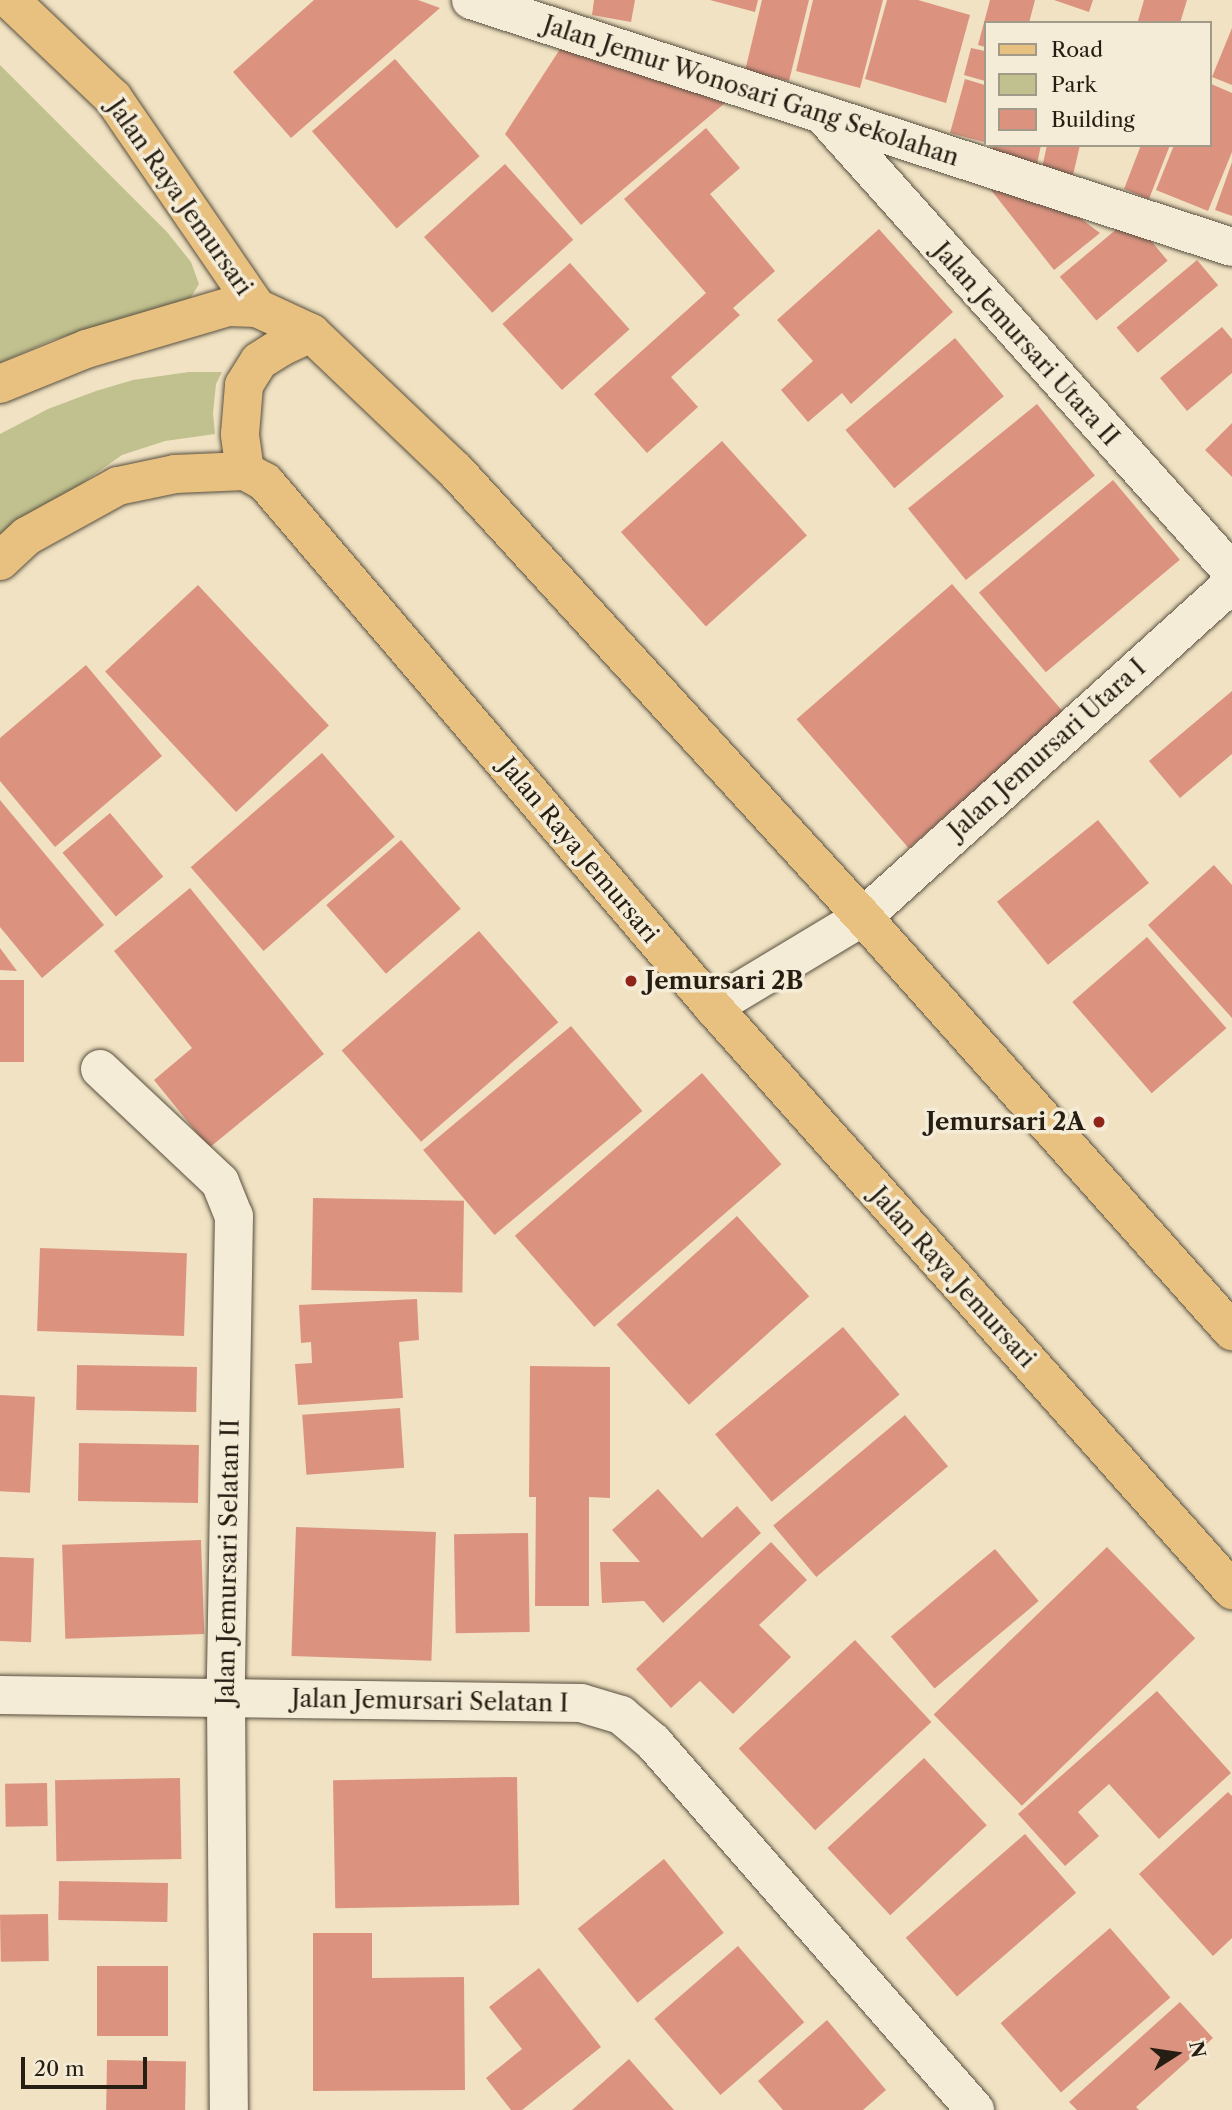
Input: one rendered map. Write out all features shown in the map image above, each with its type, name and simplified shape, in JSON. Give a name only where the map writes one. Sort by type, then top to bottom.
[{"type":"main road","name":"Jalan Raya Jemursari","points":[[10,0],[113,98],[257,308]]},
{"type":"main road","name":"Jalan Raya Jemursari","points":[[0,384],[86,349],[228,307],[257,308],[311,333],[456,471],[863,917],[1232,1331]]},
{"type":"main road","points":[[0,561],[27,536],[118,486],[175,474],[245,471],[240,434],[244,385],[259,361],[311,333]]},
{"type":"main road","name":"Jalan Raya Jemursari","points":[[245,471],[265,482],[278,496],[713,1007],[1232,1590]]},
{"type":"street","name":"Jalan Jemur Wonosari Gang Sekolahan","points":[[471,0],[1232,247]]},
{"type":"street","name":"Jalan Jemursari Utara II","points":[[822,114],[1232,572]]},
{"type":"street","name":"Jalan Jemursari Utara I","points":[[713,1007],[863,917],[1232,583]]},
{"type":"street","name":"Jalan Jemursari Selatan II","points":[[100,1069],[220,1182],[234,1216],[226,1698],[229,2110]]},
{"type":"street","name":"Jalan Jemursari Selatan I","points":[[0,1695],[581,1703],[621,1715],[653,1742],[975,2110]]},
{"type":"green space","points":[[0,65],[167,232],[191,262],[199,284],[188,302],[52,340],[0,363]]},
{"type":"green space","points":[[189,372],[222,372],[216,384],[213,413],[215,434],[165,441],[122,455],[85,481],[0,551],[0,434],[48,409],[96,391],[133,380]]},
{"type":"building","points":[[314,0],[418,0],[440,8],[291,138],[233,72]]},
{"type":"building","points":[[594,0],[635,0],[631,22],[592,15]]},
{"type":"building","points":[[710,0],[758,0],[755,12]]},
{"type":"building","points":[[762,0],[809,0],[789,81],[745,71]]},
{"type":"building","points":[[813,0],[883,0],[860,88],[796,71]]},
{"type":"building","points":[[887,0],[918,0],[970,15],[946,103],[865,79]]},
{"type":"building","points":[[990,0],[1035,0],[1030,21],[984,21]]},
{"type":"building","points":[[1054,0],[1093,0],[1089,12]]},
{"type":"building","points":[[1144,0],[1187,0],[1181,21],[1138,21]]},
{"type":"building","points":[[984,22],[984,47],[978,45]]},
{"type":"building","points":[[1232,28],[1232,85],[1212,77]]},
{"type":"building","points":[[562,46],[725,103],[581,225],[505,134]]},
{"type":"building","points":[[971,48],[984,51],[984,81],[964,75]]},
{"type":"building","points":[[395,59],[480,156],[397,229],[312,131]]},
{"type":"building","points":[[965,79],[984,85],[984,142],[950,133]]},
{"type":"building","points":[[1211,84],[1232,93],[1232,152],[1208,211],[1156,190],[1173,147],[1211,147]]},
{"type":"building","points":[[706,128],[740,168],[710,194],[775,271],[733,308],[740,315],[671,377],[698,407],[647,453],[594,394],[706,293],[624,199]]},
{"type":"building","points":[[993,147],[1041,147],[1037,164],[992,153]]},
{"type":"building","points":[[1047,147],[1080,147],[1073,175],[1042,168]]},
{"type":"building","points":[[1140,147],[1169,147],[1149,199],[1124,189]]},
{"type":"building","points":[[1232,162],[1232,216],[1215,210]]},
{"type":"building","points":[[505,164],[573,240],[492,313],[424,237]]},
{"type":"building","points":[[984,181],[1039,187],[1100,233],[1054,270]]},
{"type":"building","points":[[1131,217],[1168,261],[1096,320],[1060,277]]},
{"type":"building","points":[[879,229],[953,312],[851,404],[842,393],[808,422],[781,390],[813,361],[777,320]]},
{"type":"building","points":[[1197,260],[1218,285],[1138,353],[1117,327]]},
{"type":"building","points":[[570,263],[630,329],[562,390],[502,324]]},
{"type":"building","points":[[1222,327],[1232,339],[1232,373],[1187,411],[1160,378]]},
{"type":"building","points":[[955,338],[1004,396],[894,488],[845,430]]},
{"type":"building","points":[[1037,404],[1095,475],[966,580],[908,508]]},
{"type":"building","points":[[1232,423],[1232,477],[1205,450]]},
{"type":"building","points":[[722,441],[807,535],[706,626],[621,532]]},
{"type":"building","points":[[1113,480],[1180,560],[1046,672],[979,592]]},
{"type":"building","points":[[952,584],[1064,713],[909,848],[797,719]]},
{"type":"building","points":[[198,585],[329,725],[236,812],[105,672]]},
{"type":"building","points":[[86,665],[162,756],[55,847],[0,781],[0,738]]},
{"type":"building","points":[[1232,691],[1232,754],[1180,798],[1149,761]]},
{"type":"building","points":[[322,753],[395,837],[264,951],[191,867]]},
{"type":"building","points":[[0,800],[104,925],[42,978],[0,927]]},
{"type":"building","points":[[110,813],[163,877],[116,916],[63,853]]},
{"type":"building","points":[[1098,820],[1149,883],[1048,965],[997,902]]},
{"type":"building","points":[[401,840],[461,909],[386,974],[326,905]]},
{"type":"building","points":[[1214,865],[1232,885],[1232,1018],[1148,925]]},
{"type":"building","points":[[190,888],[324,1054],[209,1148],[154,1080],[192,1048],[114,951]]},
{"type":"building","points":[[479,931],[558,1022],[421,1142],[342,1050]]},
{"type":"building","points":[[1147,937],[1226,1028],[1152,1093],[1072,1002]]},
{"type":"building","points":[[0,948],[17,971],[0,970]]},
{"type":"building","points":[[0,980],[24,980],[24,1062],[0,1062]]},
{"type":"building","points":[[571,1026],[642,1111],[495,1235],[423,1150]]},
{"type":"building","points":[[702,1073],[781,1164],[594,1327],[515,1236]]},
{"type":"building","points":[[313,1198],[464,1201],[462,1293],[311,1290]]},
{"type":"building","points":[[737,1216],[809,1296],[689,1405],[617,1324]]},
{"type":"building","points":[[40,1248],[187,1253],[184,1336],[37,1331]]},
{"type":"building","points":[[417,1299],[419,1340],[399,1342],[403,1398],[298,1405],[295,1364],[312,1363],[311,1342],[301,1343],[299,1305]]},
{"type":"building","points":[[843,1327],[900,1394],[772,1502],[715,1434]]},
{"type":"building","points":[[77,1365],[197,1367],[196,1412],[76,1410]]},
{"type":"building","points":[[530,1366],[610,1367],[610,1498],[589,1497],[589,1606],[535,1606],[536,1497],[529,1497]]},
{"type":"building","points":[[0,1395],[35,1397],[30,1493],[0,1491]]},
{"type":"building","points":[[400,1408],[404,1468],[306,1475],[302,1415]]},
{"type":"building","points":[[905,1415],[948,1466],[816,1577],[773,1526]]},
{"type":"building","points":[[79,1443],[199,1445],[198,1503],[78,1501]]},
{"type":"building","points":[[658,1489],[702,1538],[737,1506],[761,1533],[663,1623],[644,1601],[602,1603],[600,1562],[640,1562],[612,1530]]},
{"type":"building","points":[[296,1527],[436,1532],[431,1661],[291,1656]]},
{"type":"building","points":[[528,1533],[530,1632],[456,1633],[454,1534]]},
{"type":"building","points":[[201,1540],[204,1634],[65,1639],[62,1545]]},
{"type":"building","points":[[771,1542],[807,1580],[759,1625],[791,1657],[733,1714],[700,1681],[671,1708],[636,1669]]},
{"type":"building","points":[[1107,1547],[1195,1638],[1022,1806],[934,1714]]},
{"type":"building","points":[[995,1549],[1039,1601],[935,1689],[891,1636]]},
{"type":"building","points":[[0,1557],[34,1558],[31,1642],[0,1641]]},
{"type":"building","points":[[855,1640],[931,1722],[815,1830],[739,1748]]},
{"type":"building","points":[[1157,1691],[1231,1773],[1159,1839],[1109,1784],[1078,1812],[1099,1836],[1065,1866],[1018,1814]]},
{"type":"building","points":[[924,1758],[987,1825],[890,1915],[827,1848]]},
{"type":"building","points":[[517,1777],[519,1905],[335,1908],[333,1780]]},
{"type":"building","points":[[180,1778],[181,1859],[56,1861],[55,1780]]},
{"type":"building","points":[[47,1783],[48,1826],[6,1827],[5,1784]]},
{"type":"building","points":[[1228,1792],[1232,1796],[1232,1938],[1213,1956],[1139,1874]]},
{"type":"building","points":[[1025,1834],[1076,1893],[957,1997],[906,1938]]},
{"type":"building","points":[[664,1859],[724,1933],[638,2003],[578,1929]]},
{"type":"building","points":[[59,1881],[168,1883],[167,1922],[58,1920]]},
{"type":"building","points":[[48,1914],[49,1961],[1,1962],[0,1915]]},
{"type":"building","points":[[1110,1928],[1170,1997],[1061,2093],[1001,2023]]},
{"type":"building","points":[[313,1933],[372,1933],[372,1978],[464,1977],[465,2090],[313,2091]]},
{"type":"building","points":[[738,1946],[804,2022],[720,2095],[654,2019]]},
{"type":"building","points":[[97,1966],[168,1966],[168,2036],[97,2036]]},
{"type":"building","points":[[539,1968],[601,2047],[522,2110],[511,2110],[486,2078],[522,2049],[489,2007]]},
{"type":"building","points":[[1180,2002],[1213,2038],[1136,2107],[1139,2110],[1077,2110],[1069,2102]]},
{"type":"building","points":[[827,2020],[886,2090],[863,2110],[783,2110],[758,2081]]},
{"type":"building","points":[[629,2059],[674,2110],[572,2110]]},
{"type":"building","points":[[107,2060],[186,2061],[185,2110],[106,2110]]},
{"type":"place","name":"Jemursari 2B","points":[[631,981]]},
{"type":"place","name":"Jemursari 2A","points":[[1099,1122]]}]
